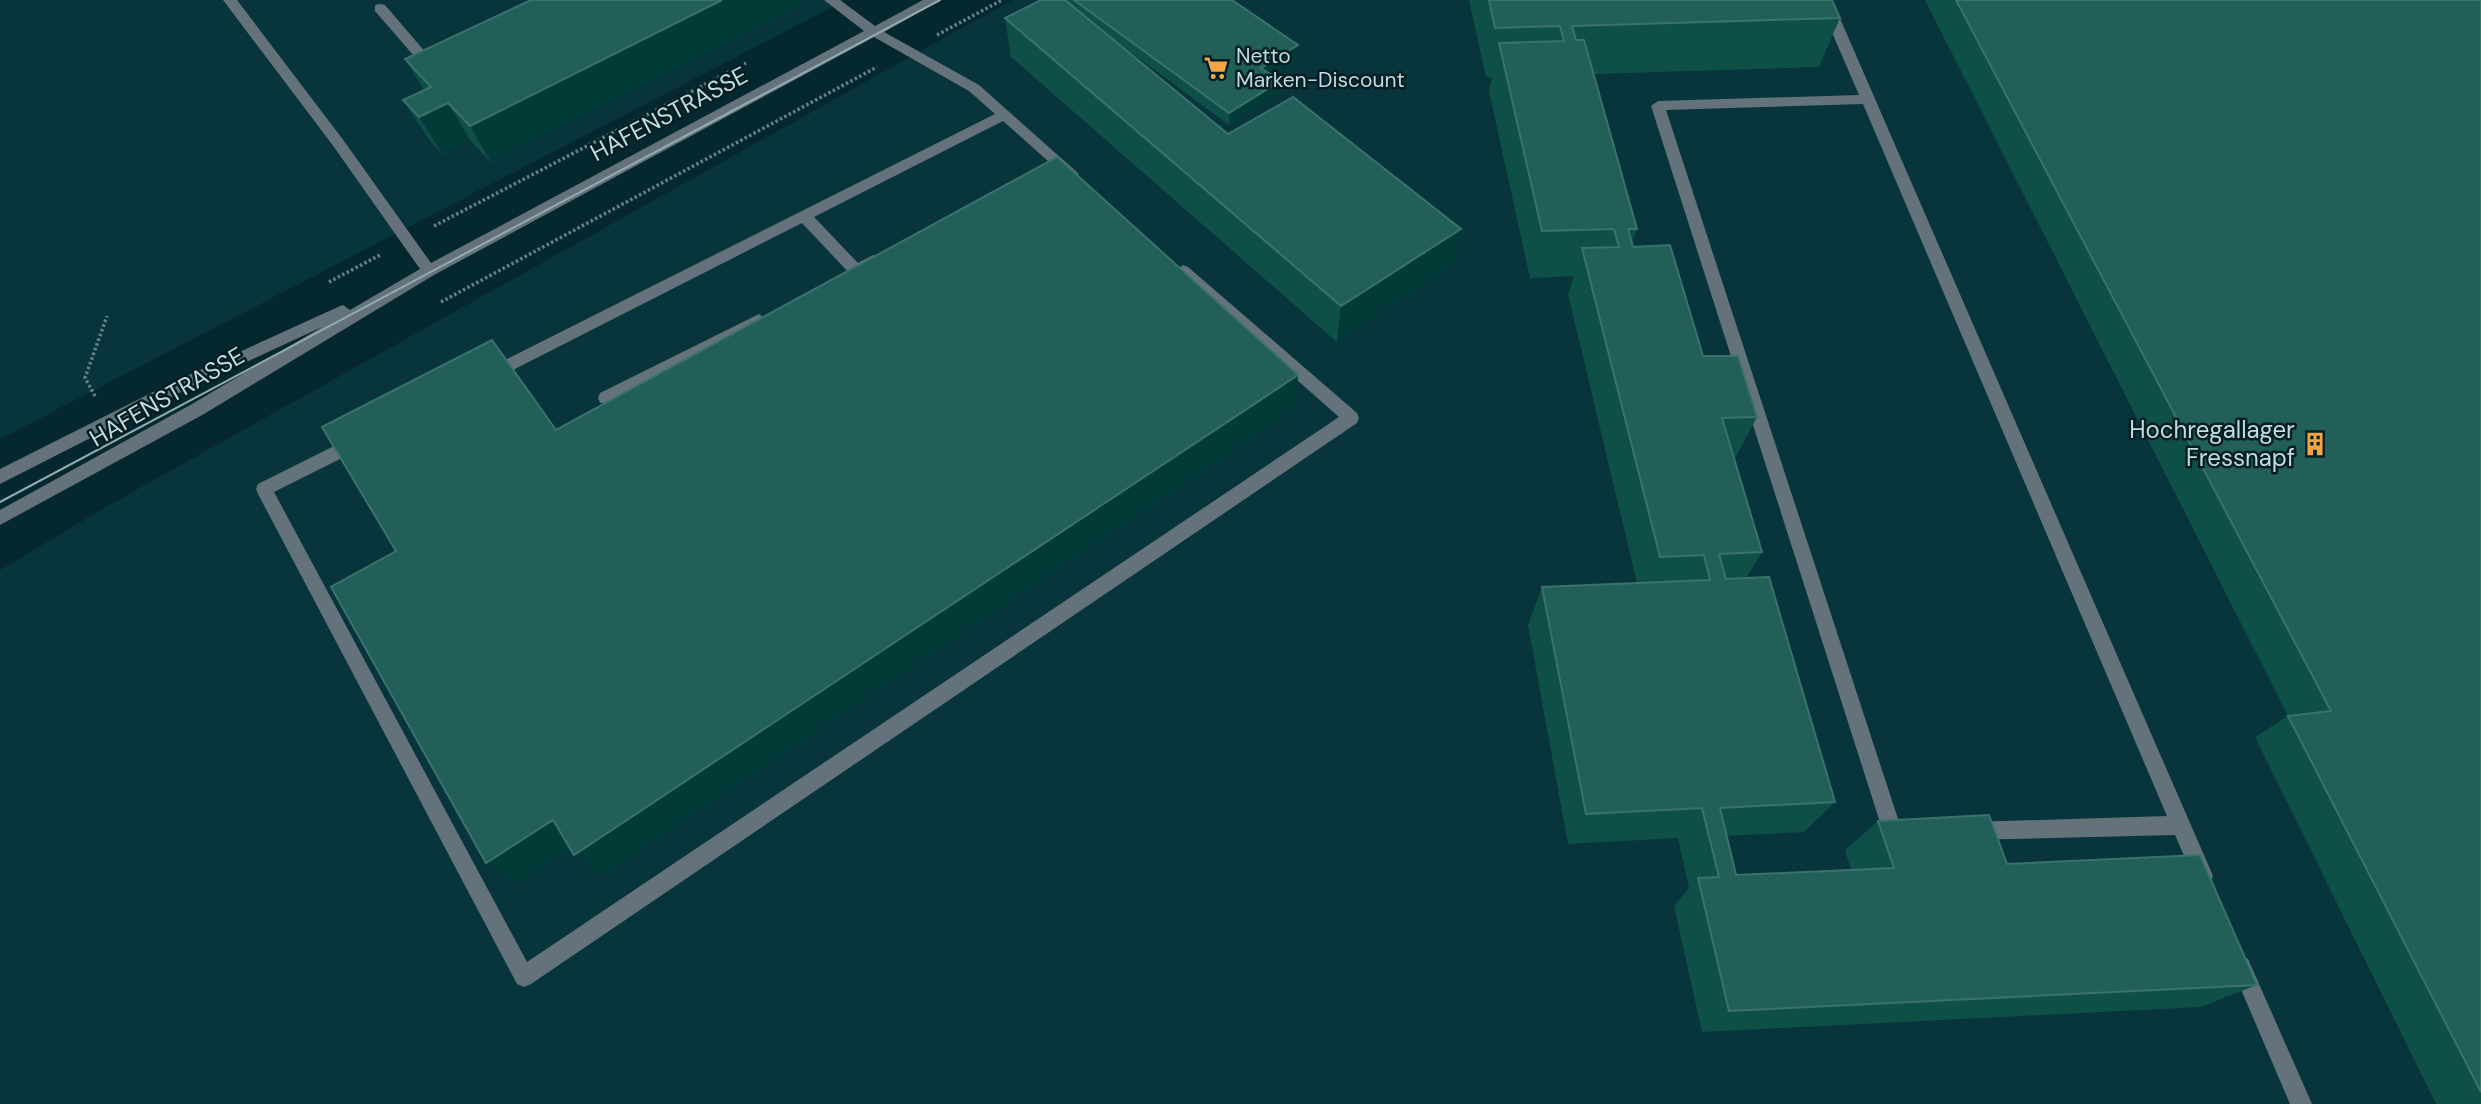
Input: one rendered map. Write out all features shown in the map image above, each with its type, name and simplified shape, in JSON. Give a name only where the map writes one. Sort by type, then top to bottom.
[{"type":"street","points":[[230,0],[339,144],[429,271]]},
{"type":"street","points":[[831,0],[874,32],[974,88],[1051,164],[1088,188]]},
{"type":"street","name":"HAFENSTRASSE","points":[[0,518],[198,409],[429,271],[933,0]]},
{"type":"street","points":[[1825,0],[2208,888]]},
{"type":"street","points":[[380,8],[425,60],[450,48]]},
{"type":"street","points":[[1868,99],[1658,106],[1893,834],[1920,833]]},
{"type":"street","points":[[472,383],[1004,115]]},
{"type":"street","points":[[804,216],[850,274],[891,251]]},
{"type":"street","points":[[374,433],[264,489],[524,977],[1351,418],[1172,262]]},
{"type":"street","name":"HAFENSTRASSE","points":[[0,477],[171,390],[429,271]]},
{"type":"street","points":[[606,398],[772,313]]},
{"type":"street","points":[[1948,832],[2181,825]]},
{"type":"street","points":[[2235,952],[2301,1104]]},
{"type":"path","points":[[432,307],[1002,0]]},
{"type":"path","points":[[94,395],[85,378],[107,316]]},
{"type":"shaded area","points":[[0,0],[846,0],[0,439]]},
{"type":"shaded area","points":[[1012,0],[2481,0],[2481,1104],[0,1104],[0,570],[111,504]]},
{"type":"building","points":[[531,0],[722,0],[470,126],[448,103],[419,117],[403,100],[431,87],[405,59]]},
{"type":"building","points":[[1041,0],[1065,0],[1228,134],[1293,97],[1461,229],[1341,306],[1005,18]]},
{"type":"building","name":"Netto Marken-Discount","points":[[1074,0],[1232,0],[1298,45],[1261,68],[1280,81],[1229,113]]},
{"type":"building","points":[[1489,0],[1832,0],[1840,18],[1572,26],[1576,40],[1584,40],[1637,229],[1628,229],[1633,247],[1670,245],[1703,356],[1738,356],[1757,417],[1722,418],[1762,552],[1719,554],[1726,579],[1769,577],[1835,802],[1720,808],[1736,875],[1894,868],[1878,821],[1989,815],[2007,864],[2200,855],[2257,985],[1729,1011],[1698,878],[1719,877],[1702,808],[1586,814],[1542,587],[1710,580],[1704,555],[1660,557],[1582,248],[1619,247],[1614,229],[1542,231],[1499,43],[1564,41],[1560,26],[1495,28]]},
{"type":"building","name":"Hochregallager Fressnapf","points":[[1956,0],[2481,0],[2481,1092],[2288,716],[2331,711]]},
{"type":"building","points":[[1057,157],[1298,375],[574,855],[553,820],[486,863],[331,587],[396,551],[322,427],[492,340],[556,430]]},
{"type":"tram line","points":[[0,502],[940,0]]},
{"type":"place","name":"Netto Marken-Discount","points":[[1216,68]]},
{"type":"place","name":"Hochregallager Fressnapf","points":[[2315,444]]}]
